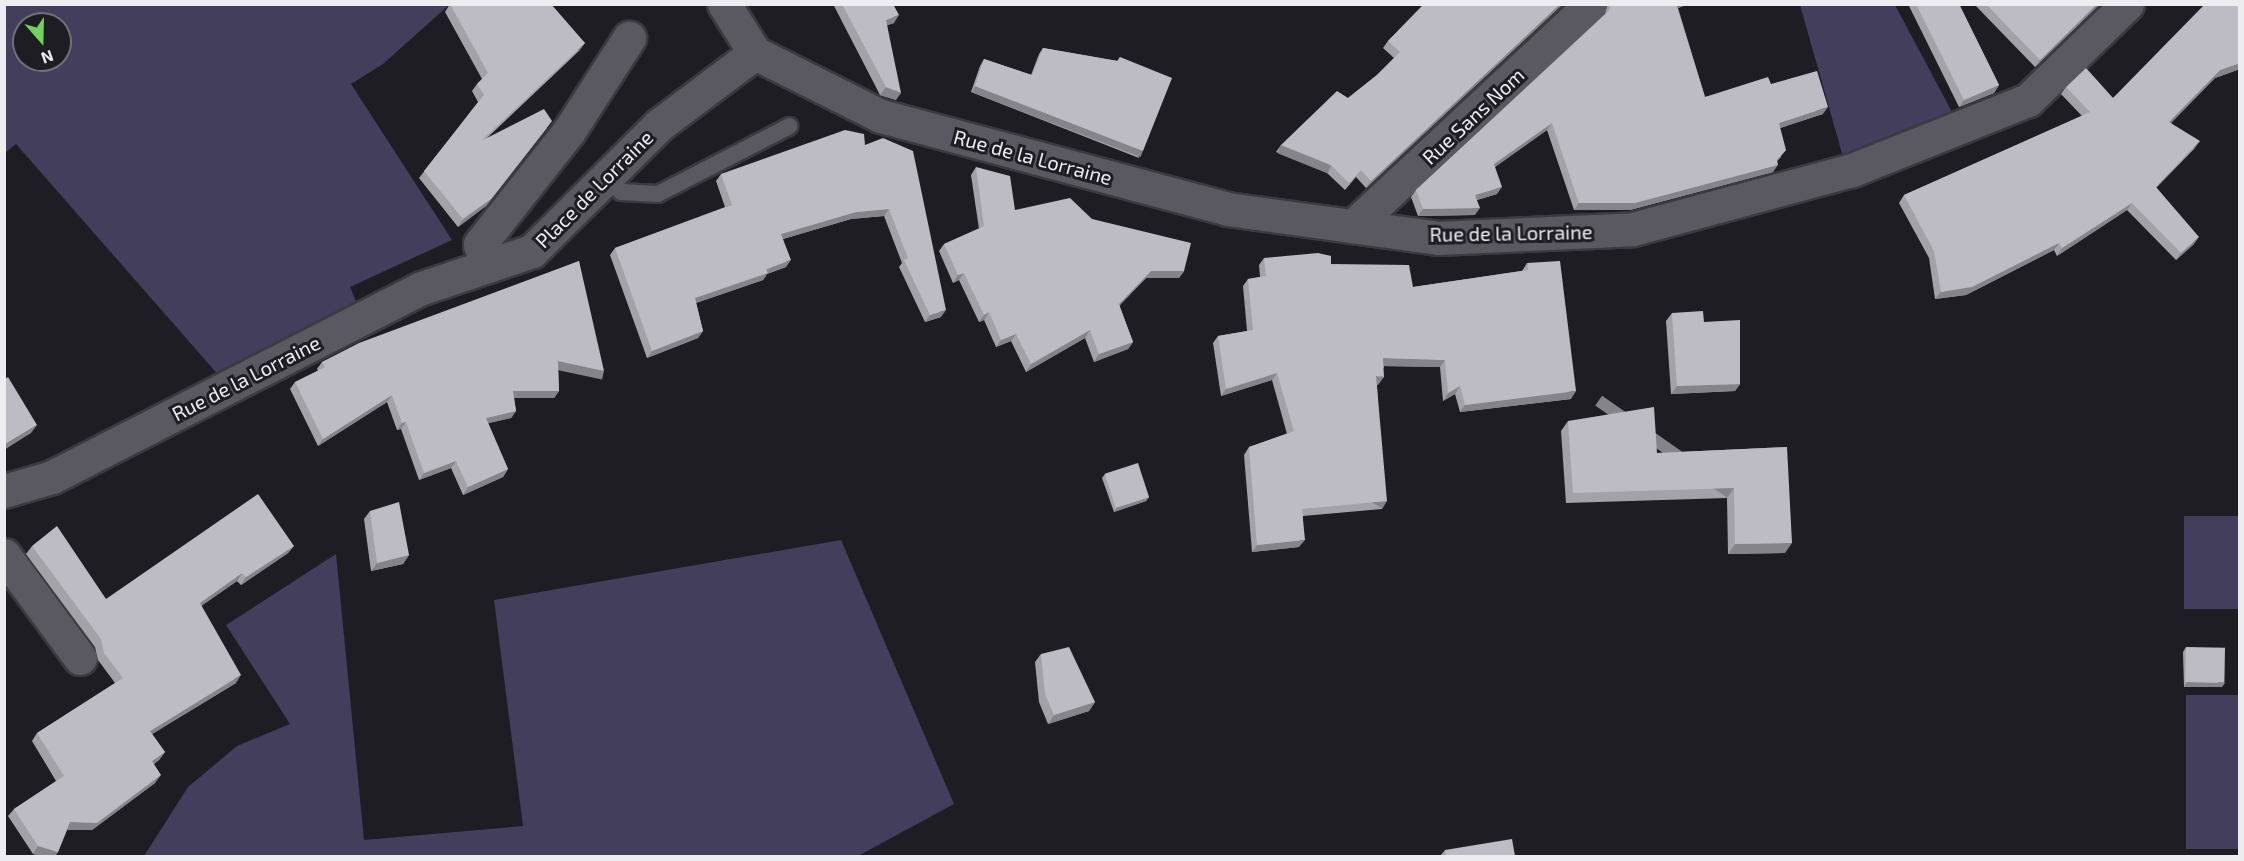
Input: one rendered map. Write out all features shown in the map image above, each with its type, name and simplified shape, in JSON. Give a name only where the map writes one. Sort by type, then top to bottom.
[{"type":"street","points":[[724,4],[755,53]]},
{"type":"street","name":"Rue Sans Nom","points":[[1353,226],[1591,4]]},
{"type":"street","name":"Rue de la Lorraine","points":[[755,53],[881,116],[1227,209],[1438,238],[1633,229],[1852,170],[2028,100],[2127,4]]},
{"type":"street","points":[[487,266],[480,244],[570,131],[629,38]]},
{"type":"street","name":"Place de Lorraine","points":[[487,266],[532,251],[659,125],[755,53]]},
{"type":"street","name":"Rue de la Lorraine","points":[[4,491],[52,477],[422,288],[487,266]]},
{"type":"street","points":[[4,555],[80,658]]},
{"type":"lane","points":[[607,176],[621,192],[658,194],[790,126]]},
{"type":"shaded area","points":[[5,5],[449,5],[383,64],[351,84],[452,240],[350,287],[363,318],[228,386],[16,144],[5,153]]},
{"type":"shaded area","points":[[1800,5],[1895,5],[1960,127],[1847,171]]},
{"type":"shaded area","points":[[2184,516],[2239,516],[2239,609],[2184,609]]},
{"type":"shaded area","points":[[841,540],[954,804],[858,856],[144,856],[188,787],[237,746],[290,724],[226,625],[336,554],[364,840],[523,826],[494,600]]},
{"type":"shaded area","points":[[2186,695],[2239,695],[2239,849],[2186,849]]},
{"type":"building","points":[[450,4],[551,4],[585,43],[481,141],[544,109],[552,121],[491,199],[463,219],[424,171],[484,95],[477,84],[488,73]]},
{"type":"building","points":[[842,4],[893,4],[899,15],[886,20],[901,93],[886,87]]},
{"type":"building","points":[[1424,4],[1560,4],[1371,181],[1361,170],[1349,183],[1331,165],[1281,145],[1337,91],[1348,98],[1377,75],[1400,52],[1388,41]]},
{"type":"building","points":[[1611,4],[1676,4],[1705,97],[1768,77],[1771,84],[1817,71],[1828,107],[1779,123],[1786,150],[1777,160],[1778,165],[1635,203],[1579,203],[1552,123],[1494,164],[1502,187],[1475,195],[1480,208],[1423,209],[1416,190],[1609,11]]},
{"type":"building","points":[[1916,4],[1959,4],[1999,85],[1964,100]]},
{"type":"building","points":[[1986,4],[2097,4],[2040,60]]},
{"type":"building","points":[[2205,4],[2240,4],[2240,63],[2220,70],[2169,122],[2200,141],[2156,187],[2199,237],[2181,253],[2132,203],[2062,248],[2059,243],[1972,287],[1941,292],[1934,251],[1904,195],[2090,112],[2066,87],[2086,68],[2113,98]]},
{"type":"building","points":[[1043,48],[1118,61],[1120,57],[1172,78],[1143,151],[975,86],[984,59],[1032,75]]},
{"type":"building","points":[[845,130],[864,134],[865,145],[883,138],[913,151],[946,310],[930,315],[904,260],[908,258],[889,209],[856,212],[781,234],[791,260],[766,269],[768,273],[695,298],[703,331],[652,351],[615,248],[732,205],[721,174]]},
{"type":"building","points":[[976,167],[1010,176],[1015,210],[1070,198],[1092,219],[1191,243],[1184,271],[1151,271],[1119,304],[1133,342],[1099,354],[1090,330],[1031,364],[1016,334],[1001,340],[989,312],[984,315],[964,273],[958,275],[944,244],[984,226]]},
{"type":"building","points":[[1318,253],[1331,256],[1331,264],[1409,265],[1413,287],[1528,270],[1527,263],[1560,261],[1576,391],[1465,405],[1460,386],[1448,393],[1445,360],[1383,358],[1384,377],[1376,376],[1387,501],[1302,509],[1305,540],[1257,545],[1249,447],[1294,431],[1277,373],[1226,389],[1218,336],[1253,330],[1248,279],[1266,276],[1264,258]]},
{"type":"building","points":[[579,261],[604,371],[558,361],[559,391],[513,391],[516,411],[486,418],[508,469],[468,487],[456,461],[424,473],[406,422],[402,423],[392,395],[323,439],[295,382],[325,367],[322,362],[359,343]]},
{"type":"building","points":[[1703,311],[1704,322],[1740,320],[1740,384],[1677,386],[1672,313]]},
{"type":"building","points":[[8,377],[37,425],[4,445],[4,380]]},
{"type":"building","points":[[1654,407],[1657,453],[1787,447],[1792,543],[1735,544],[1734,488],[1573,493],[1568,421]]},
{"type":"building","points":[[1138,463],[1149,497],[1116,508],[1105,474]]},
{"type":"building","points":[[258,494],[294,546],[246,577],[242,573],[200,603],[241,675],[150,731],[165,752],[152,761],[161,775],[97,823],[70,822],[58,852],[38,846],[14,809],[64,776],[37,733],[123,678],[104,653],[101,639],[32,546],[57,526],[106,599]]},
{"type":"building","points":[[399,502],[409,555],[377,563],[370,511]]},
{"type":"building","points":[[1069,647],[1095,702],[1054,715],[1045,694],[1041,654]]},
{"type":"building","points":[[2186,647],[2225,648],[2224,683],[2185,682]]},
{"type":"building","points":[[1512,839],[1515,856],[1446,856],[1445,850]]}]
